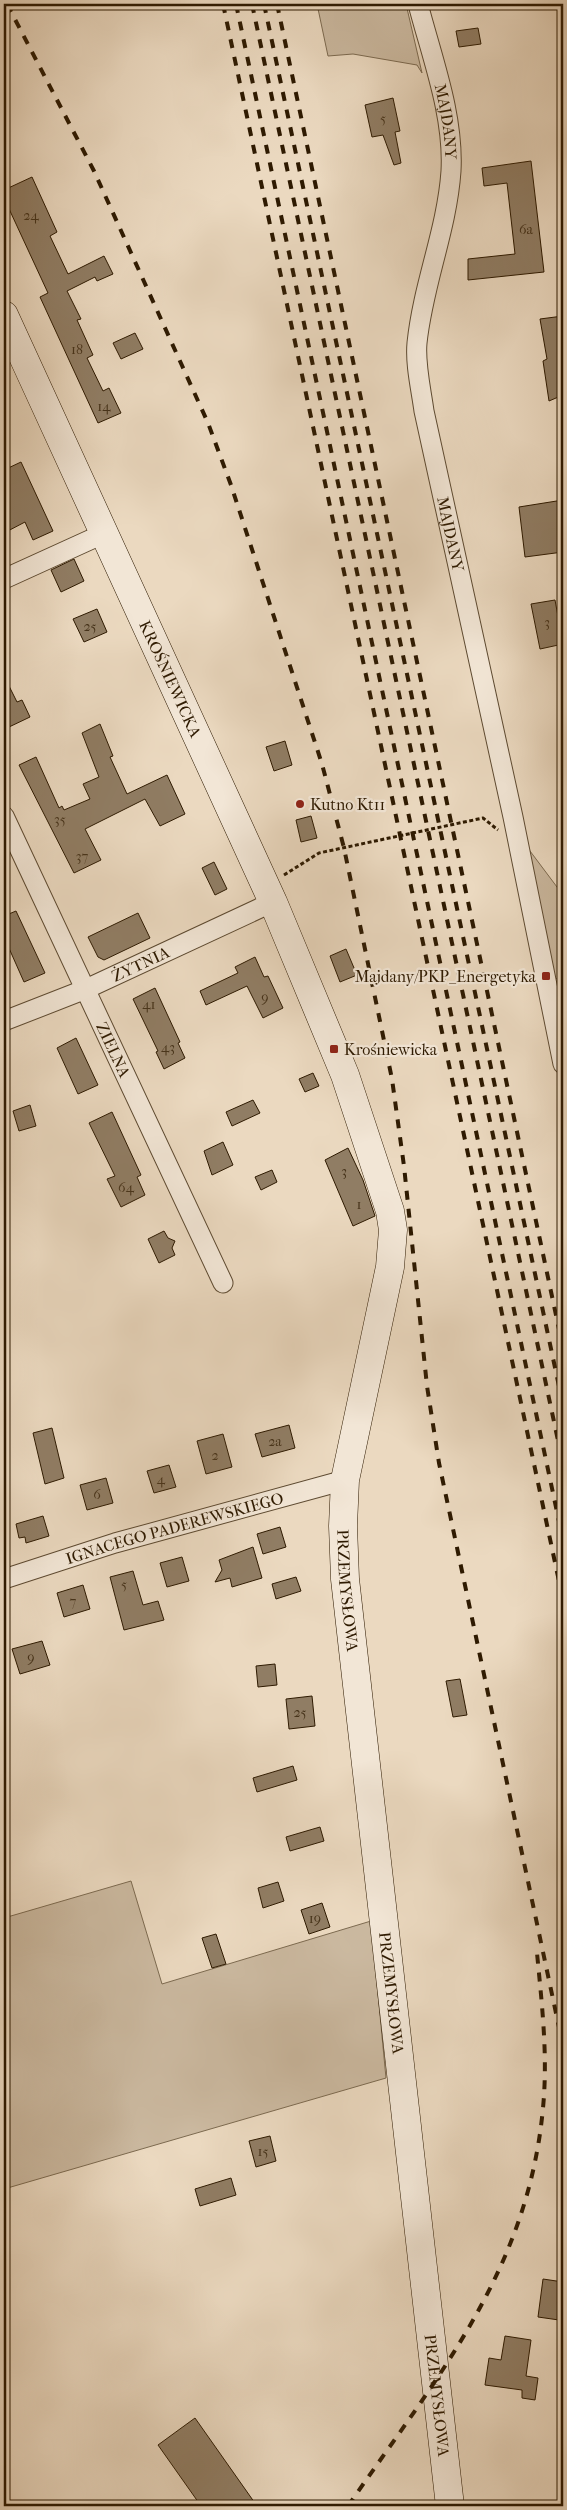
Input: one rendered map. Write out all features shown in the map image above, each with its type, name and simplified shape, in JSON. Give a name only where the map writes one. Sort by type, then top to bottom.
[{"type":"street","name":"MAJDANY","points":[[418,4],[448,116],[451,169],[447,209],[425,297],[417,345],[424,411],[517,838],[563,1064]]},
{"type":"street","name":"KROŚNIEWICKA","points":[[4,315],[269,893],[345,1075],[390,1211],[393,1230],[390,1267],[345,1480]]},
{"type":"street","points":[[4,579],[105,534]]},
{"type":"street","name":"ZIELNA","points":[[4,816],[222,1283]]},
{"type":"street","name":"ŻYTNIA","points":[[4,1021],[86,989],[269,893]]},
{"type":"street","name":"IGNACEGO PADEREWSKIEGO","points":[[4,1579],[115,1543],[345,1480]]},
{"type":"street","name":"PRZEMYSŁOWA","points":[[345,1480],[342,1526],[345,1579],[450,2506]]},
{"type":"path","points":[[269,893],[278,879],[319,853],[483,818],[501,833],[517,838]]},
{"type":"shaded area","points":[[317,4],[406,4],[422,73],[417,65],[353,54],[328,56]]},
{"type":"shaded area","points":[[527,847],[563,895],[563,977],[560,980],[555,978]]},
{"type":"shaded area","points":[[131,1881],[162,1984],[371,1921],[386,2078],[4,2189],[4,1918]]},
{"type":"building","points":[[478,28],[481,44],[459,47],[456,31]]},
{"type":"building","points":[[393,98],[400,131],[395,132],[401,163],[394,165],[383,135],[372,137],[365,105]]},
{"type":"building","points":[[531,161],[544,272],[468,280],[468,259],[515,254],[507,183],[484,186],[482,168]]},
{"type":"building","points":[[32,177],[57,232],[50,236],[68,274],[104,256],[113,274],[97,281],[95,277],[67,291],[81,319],[77,320],[93,355],[87,358],[103,391],[109,388],[121,413],[98,423],[40,297],[48,293],[4,198],[4,190]]},
{"type":"building","points":[[563,316],[563,395],[549,401],[543,361],[547,359],[540,319]]},
{"type":"building","points":[[135,333],[143,349],[121,359],[113,343]]},
{"type":"building","points":[[21,462],[53,531],[33,540],[25,522],[4,533],[4,470]]},
{"type":"building","points":[[563,500],[563,552],[525,557],[519,507]]},
{"type":"building","points":[[74,559],[84,581],[61,592],[51,570]]},
{"type":"building","points":[[555,600],[563,644],[540,649],[531,604]]},
{"type":"building","points":[[97,609],[107,632],[84,642],[73,619]]},
{"type":"building","points":[[4,676],[17,702],[22,700],[30,717],[9,727],[4,714]]},
{"type":"building","points":[[100,724],[113,756],[110,757],[127,794],[167,775],[185,814],[160,826],[145,799],[85,829],[101,860],[74,873],[19,765],[36,757],[59,808],[62,806],[64,810],[90,799],[83,784],[99,777],[82,733]]},
{"type":"building","points":[[285,741],[292,765],[274,771],[266,747]]},
{"type":"building","points":[[311,816],[317,838],[301,842],[296,820]]},
{"type":"building","points":[[214,862],[227,889],[215,895],[202,868]]},
{"type":"building","points":[[16,911],[45,973],[24,982],[4,937],[4,916]]},
{"type":"building","points":[[138,913],[150,938],[104,960],[98,957],[88,937]]},
{"type":"building","points":[[346,949],[357,975],[340,982],[330,956]]},
{"type":"building","points":[[255,957],[264,977],[268,976],[283,1008],[263,1018],[247,986],[206,1005],[200,991],[238,973],[235,967]]},
{"type":"building","points":[[155,988],[180,1042],[178,1043],[185,1058],[164,1069],[156,1052],[158,1051],[133,999]]},
{"type":"building","points":[[76,1038],[98,1085],[78,1094],[57,1048]]},
{"type":"building","points":[[313,1073],[319,1086],[305,1092],[299,1079]]},
{"type":"building","points":[[253,1100],[260,1113],[232,1126],[226,1112]]},
{"type":"building","points":[[30,1105],[36,1126],[19,1131],[13,1111]]},
{"type":"building","points":[[112,1112],[141,1175],[137,1177],[145,1195],[121,1207],[107,1179],[115,1176],[89,1123]]},
{"type":"building","points":[[223,1142],[233,1165],[212,1175],[204,1151]]},
{"type":"building","points":[[348,1148],[363,1180],[375,1216],[353,1226],[325,1160]]},
{"type":"building","points":[[272,1170],[277,1182],[261,1190],[255,1177]]},
{"type":"building","points":[[164,1231],[168,1238],[175,1241],[172,1248],[175,1255],[159,1263],[148,1239]]},
{"type":"building","points":[[289,1425],[295,1448],[262,1457],[255,1434]]},
{"type":"building","points":[[52,1428],[64,1478],[45,1484],[33,1433]]},
{"type":"building","points":[[223,1434],[232,1467],[206,1474],[197,1441]]},
{"type":"building","points":[[169,1465],[176,1487],[154,1493],[147,1471]]},
{"type":"building","points":[[106,1478],[113,1503],[87,1510],[80,1485]]},
{"type":"building","points":[[43,1516],[49,1536],[26,1543],[25,1537],[19,1538],[16,1524]]},
{"type":"building","points":[[280,1527],[286,1547],[263,1554],[257,1534]]},
{"type":"building","points":[[253,1547],[262,1578],[232,1587],[230,1578],[215,1582],[222,1570],[219,1560]]},
{"type":"building","points":[[182,1557],[189,1581],[167,1587],[160,1563]]},
{"type":"building","points":[[133,1571],[143,1605],[158,1601],[164,1620],[124,1630],[110,1577]]},
{"type":"building","points":[[296,1577],[301,1591],[276,1599],[272,1584]]},
{"type":"building","points":[[83,1585],[90,1609],[64,1617],[57,1593]]},
{"type":"building","points":[[42,1641],[50,1665],[20,1674],[12,1649]]},
{"type":"building","points":[[275,1664],[277,1685],[258,1687],[256,1666]]},
{"type":"building","points":[[460,1679],[467,1715],[453,1717],[446,1681]]},
{"type":"building","points":[[312,1696],[315,1726],[289,1729],[286,1699]]},
{"type":"building","points":[[293,1766],[297,1780],[257,1792],[253,1778]]},
{"type":"building","points":[[320,1827],[324,1841],[290,1851],[286,1837]]},
{"type":"building","points":[[278,1882],[284,1901],[263,1908],[258,1888]]},
{"type":"building","points":[[322,1903],[330,1927],[309,1934],[301,1910]]},
{"type":"building","points":[[216,1934],[226,1964],[212,1968],[202,1938]]},
{"type":"building","points":[[270,2136],[276,2161],[256,2167],[249,2141]]},
{"type":"building","points":[[231,2178],[236,2195],[200,2206],[195,2189]]},
{"type":"building","points":[[543,2279],[563,2282],[559,2320],[538,2317]]},
{"type":"building","points":[[505,2336],[531,2340],[526,2376],[538,2378],[535,2400],[522,2398],[522,2390],[485,2385],[489,2358],[501,2360]]},
{"type":"building","points":[[195,2418],[257,2506],[201,2506],[158,2445]]},
{"type":"railway","points":[[7,4],[94,171],[208,423],[231,485],[322,764],[344,848],[392,1079],[404,1166],[427,1386],[439,1463],[563,2046]]},
{"type":"railway","points":[[223,4],[563,1600]]},
{"type":"railway","points":[[236,4],[563,1540]]},
{"type":"railway","points":[[252,4],[563,1464]]},
{"type":"railway","points":[[264,4],[563,1405]]},
{"type":"railway","points":[[277,4],[563,1348]]},
{"type":"railway","points":[[348,2506],[445,2366],[473,2320],[498,2272],[519,2221],[534,2167],[543,2108],[544,2030],[537,1953]]},
{"type":"place","name":"Kutno Kt11","points":[[300,804]]},
{"type":"place","name":"Majdany/PKP_Energetyka","points":[[546,976]]},
{"type":"place","name":"Krośniewicka","points":[[334,1049]]}]
